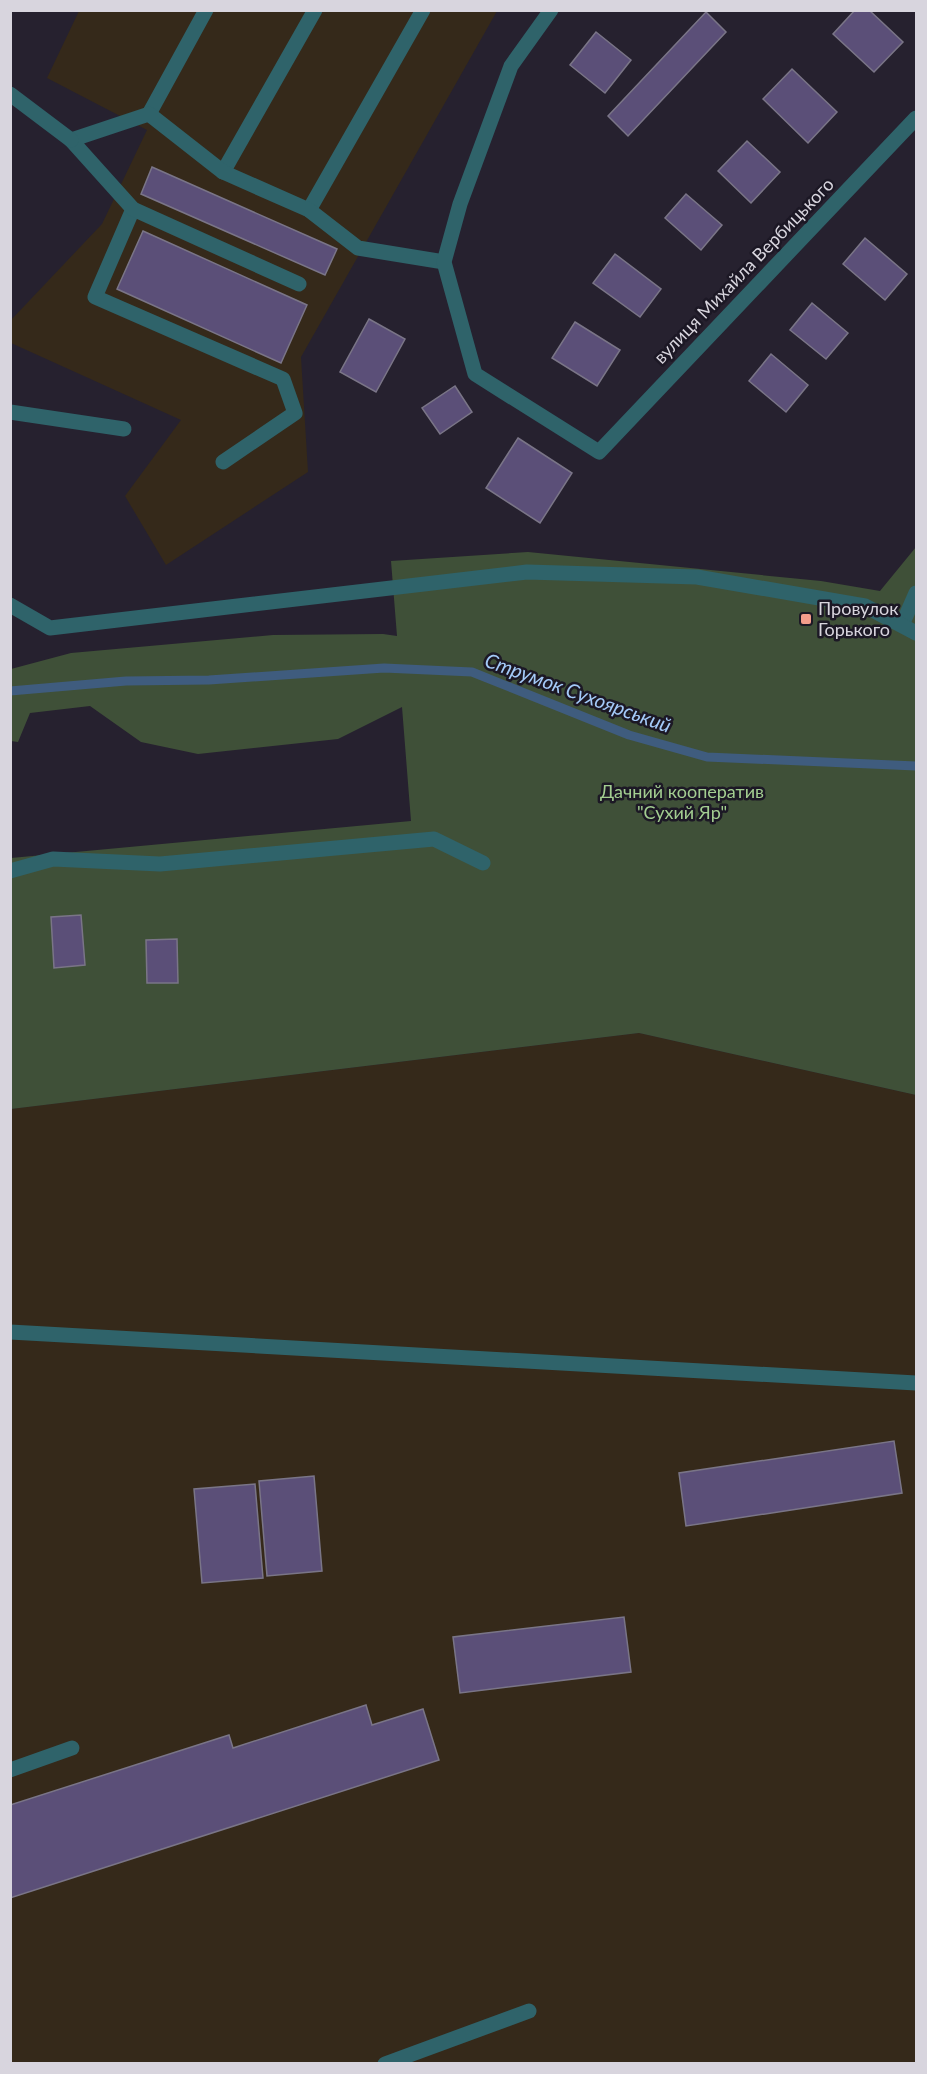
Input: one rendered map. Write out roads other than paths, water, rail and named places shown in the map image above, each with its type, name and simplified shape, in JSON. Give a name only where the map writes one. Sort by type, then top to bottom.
[{"type":"street","points":[[71,140],[149,114],[206,10]]},
{"type":"street","points":[[223,172],[315,10]]},
{"type":"street","points":[[309,210],[423,10]]},
{"type":"street","points":[[149,114],[223,172],[309,210],[358,248],[444,262],[460,204],[511,66],[550,10]]},
{"type":"street","points":[[10,94],[71,140],[132,209],[299,284]]},
{"type":"street","name":"вулиця Михайла Вербицького","points":[[444,262],[475,374],[599,452],[916,118]]},
{"type":"street","points":[[132,209],[95,297],[283,379],[295,413],[223,462]]},
{"type":"street","points":[[10,412],[124,429]]},
{"type":"street","points":[[10,605],[50,628],[527,572],[697,578],[865,606],[916,633]]},
{"type":"street","points":[[902,625],[916,593]]},
{"type":"street","points":[[10,871],[53,859],[160,864],[434,839],[483,863]]},
{"type":"street","points":[[10,1332],[916,1383]]},
{"type":"street","points":[[10,1770],[72,1749]]},
{"type":"street","points":[[385,2064],[530,2011]]},
{"type":"waterway","name":"Струмок Сухоярський","points":[[10,691],[126,681],[209,680],[384,668],[472,672],[629,735],[707,757],[916,766]]},
{"type":"place","name":"Провулок Горького","points":[[806,619]]},
{"type":"park label","name":"Дачний кооператив \"Сухий Яр\"","points":[[682,802]]}]
